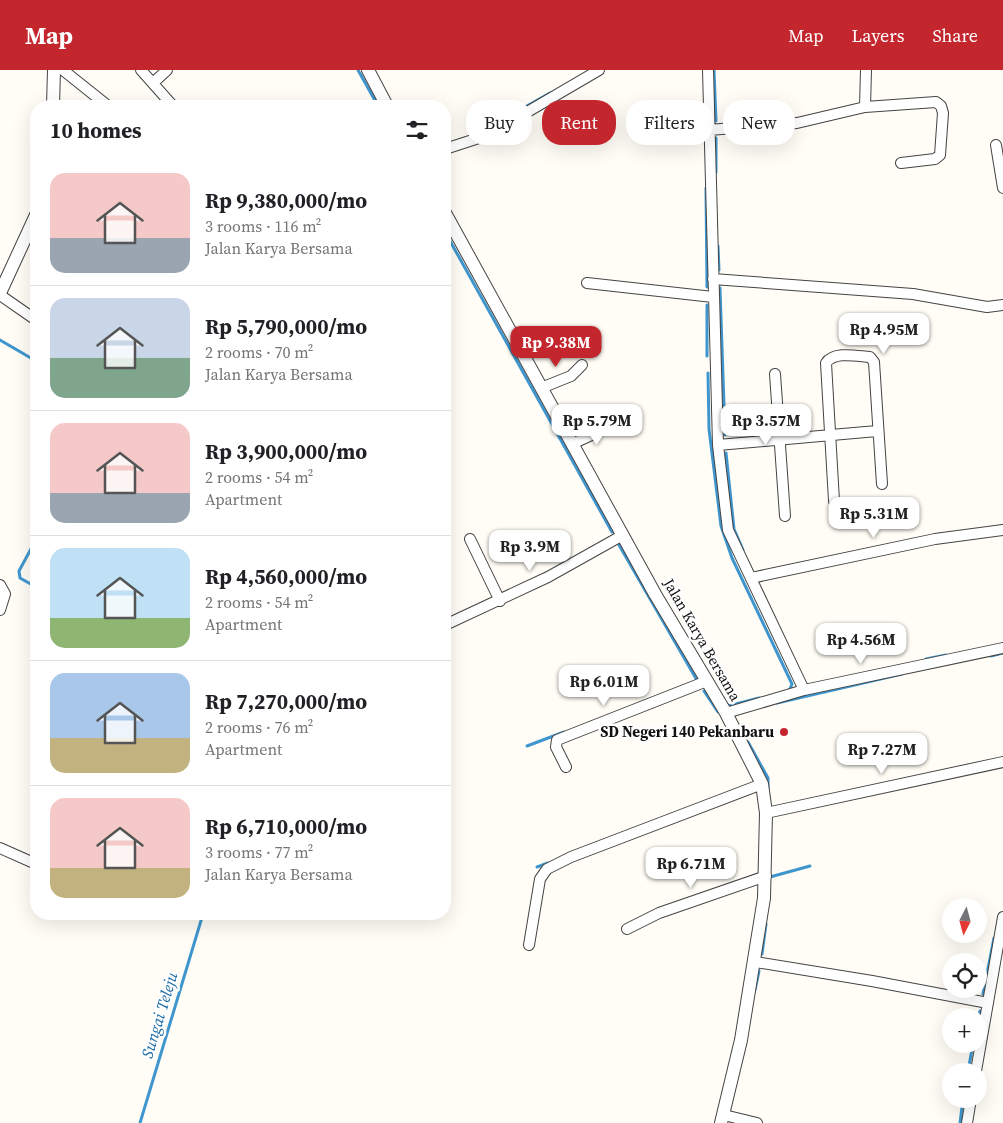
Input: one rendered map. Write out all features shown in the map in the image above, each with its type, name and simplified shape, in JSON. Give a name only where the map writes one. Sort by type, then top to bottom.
[{"type":"street","points":[[53,100],[54,70]]},
{"type":"street","points":[[63,70],[100,100]]},
{"type":"street","points":[[141,70],[168,100]]},
{"type":"street","points":[[153,83],[166,70]]},
{"type":"street","points":[[368,70],[384,100]]},
{"type":"street","points":[[451,147],[488,134],[598,70]]},
{"type":"street","points":[[708,70],[708,100]]},
{"type":"street","points":[[865,107],[866,70]]},
{"type":"street","points":[[713,130],[797,123],[865,107],[936,102],[941,106],[940,155],[935,158],[901,163]]},
{"type":"street","points":[[709,145],[718,445],[728,530],[804,690]]},
{"type":"street","points":[[996,145],[1003,188]]},
{"type":"street","name":"Jalan Karya Bersama","points":[[451,224],[623,535],[726,713],[762,784],[766,813],[766,876],[756,962],[741,1040],[722,1119]]},
{"type":"street","points":[[30,228],[0,294],[30,316]]},
{"type":"street","points":[[713,279],[913,294],[987,307],[1003,305]]},
{"type":"street","points":[[587,283],[713,297]]},
{"type":"street","points":[[834,501],[826,363],[829,359],[836,356],[870,358],[874,362],[877,431],[882,484]]},
{"type":"street","points":[[541,388],[571,376],[582,365]]},
{"type":"street","points":[[774,374],[785,516]]},
{"type":"street","points":[[572,444],[613,425]]},
{"type":"street","points":[[718,445],[877,431]]},
{"type":"street","points":[[751,578],[935,539],[1003,530]]},
{"type":"street","points":[[451,622],[548,577],[623,535]]},
{"type":"street","points":[[470,539],[500,601]]},
{"type":"street","points":[[0,584],[5,591],[0,610]]},
{"type":"street","points":[[726,713],[804,690],[1003,648]]},
{"type":"street","points":[[566,767],[556,746],[557,740],[707,681]]},
{"type":"street","points":[[766,813],[1003,762]]},
{"type":"street","points":[[529,945],[540,879],[546,869],[563,860],[762,784]]},
{"type":"street","points":[[0,848],[30,861]]},
{"type":"street","points":[[627,929],[659,913],[766,876]]},
{"type":"street","points":[[977,1063],[1000,946],[1003,916]]},
{"type":"street","points":[[756,962],[988,1003]]},
{"type":"street","points":[[967,1123],[970,1108]]},
{"type":"street","points":[[722,1119],[757,1123]]},
{"type":"waterway","points":[[358,70],[375,100]]},
{"type":"waterway","points":[[714,70],[716,121]]},
{"type":"waterway","points":[[532,103],[550,93]]},
{"type":"waterway","points":[[716,138],[716,172]]},
{"type":"waterway","points":[[706,188],[707,287]]},
{"type":"waterway","points":[[451,243],[612,532]]},
{"type":"waterway","points":[[718,246],[719,270]]},
{"type":"waterway","points":[[720,288],[725,435]]},
{"type":"waterway","points":[[707,305],[707,356]]},
{"type":"waterway","name":"Sungai Teleju","points":[[0,340],[30,358]]},
{"type":"waterway","points":[[708,373],[709,429],[721,526],[732,558],[792,684],[789,691]]},
{"type":"waterway","points":[[726,453],[734,529],[743,550]]},
{"type":"waterway","points":[[619,545],[698,682]]},
{"type":"waterway","name":"Sungai Teleju","points":[[30,551],[19,571],[20,578],[30,584]]},
{"type":"waterway","points":[[991,656],[1003,653]]},
{"type":"waterway","points":[[926,659],[946,655]]},
{"type":"waterway","points":[[777,703],[902,674]]},
{"type":"waterway","points":[[704,691],[718,712]]},
{"type":"waterway","points":[[727,704],[728,706],[759,698]]},
{"type":"waterway","points":[[527,746],[564,732]]},
{"type":"waterway","points":[[748,742],[768,778],[768,788]]},
{"type":"waterway","points":[[537,867],[548,863]]},
{"type":"waterway","points":[[770,877],[810,866]]},
{"type":"waterway","name":"Sungai Teleju","points":[[140,1123],[201,920]]},
{"type":"waterway","points":[[762,954],[766,924]]},
{"type":"waterway","points":[[987,974],[994,938]]},
{"type":"waterway","points":[[755,990],[759,971]]},
{"type":"waterway","points":[[969,1063],[971,1053]]},
{"type":"waterway","points":[[960,1123],[962,1108]]},
{"type":"place","name":"SD Negeri 140 Pekanbaru","points":[[784,732]]}]
